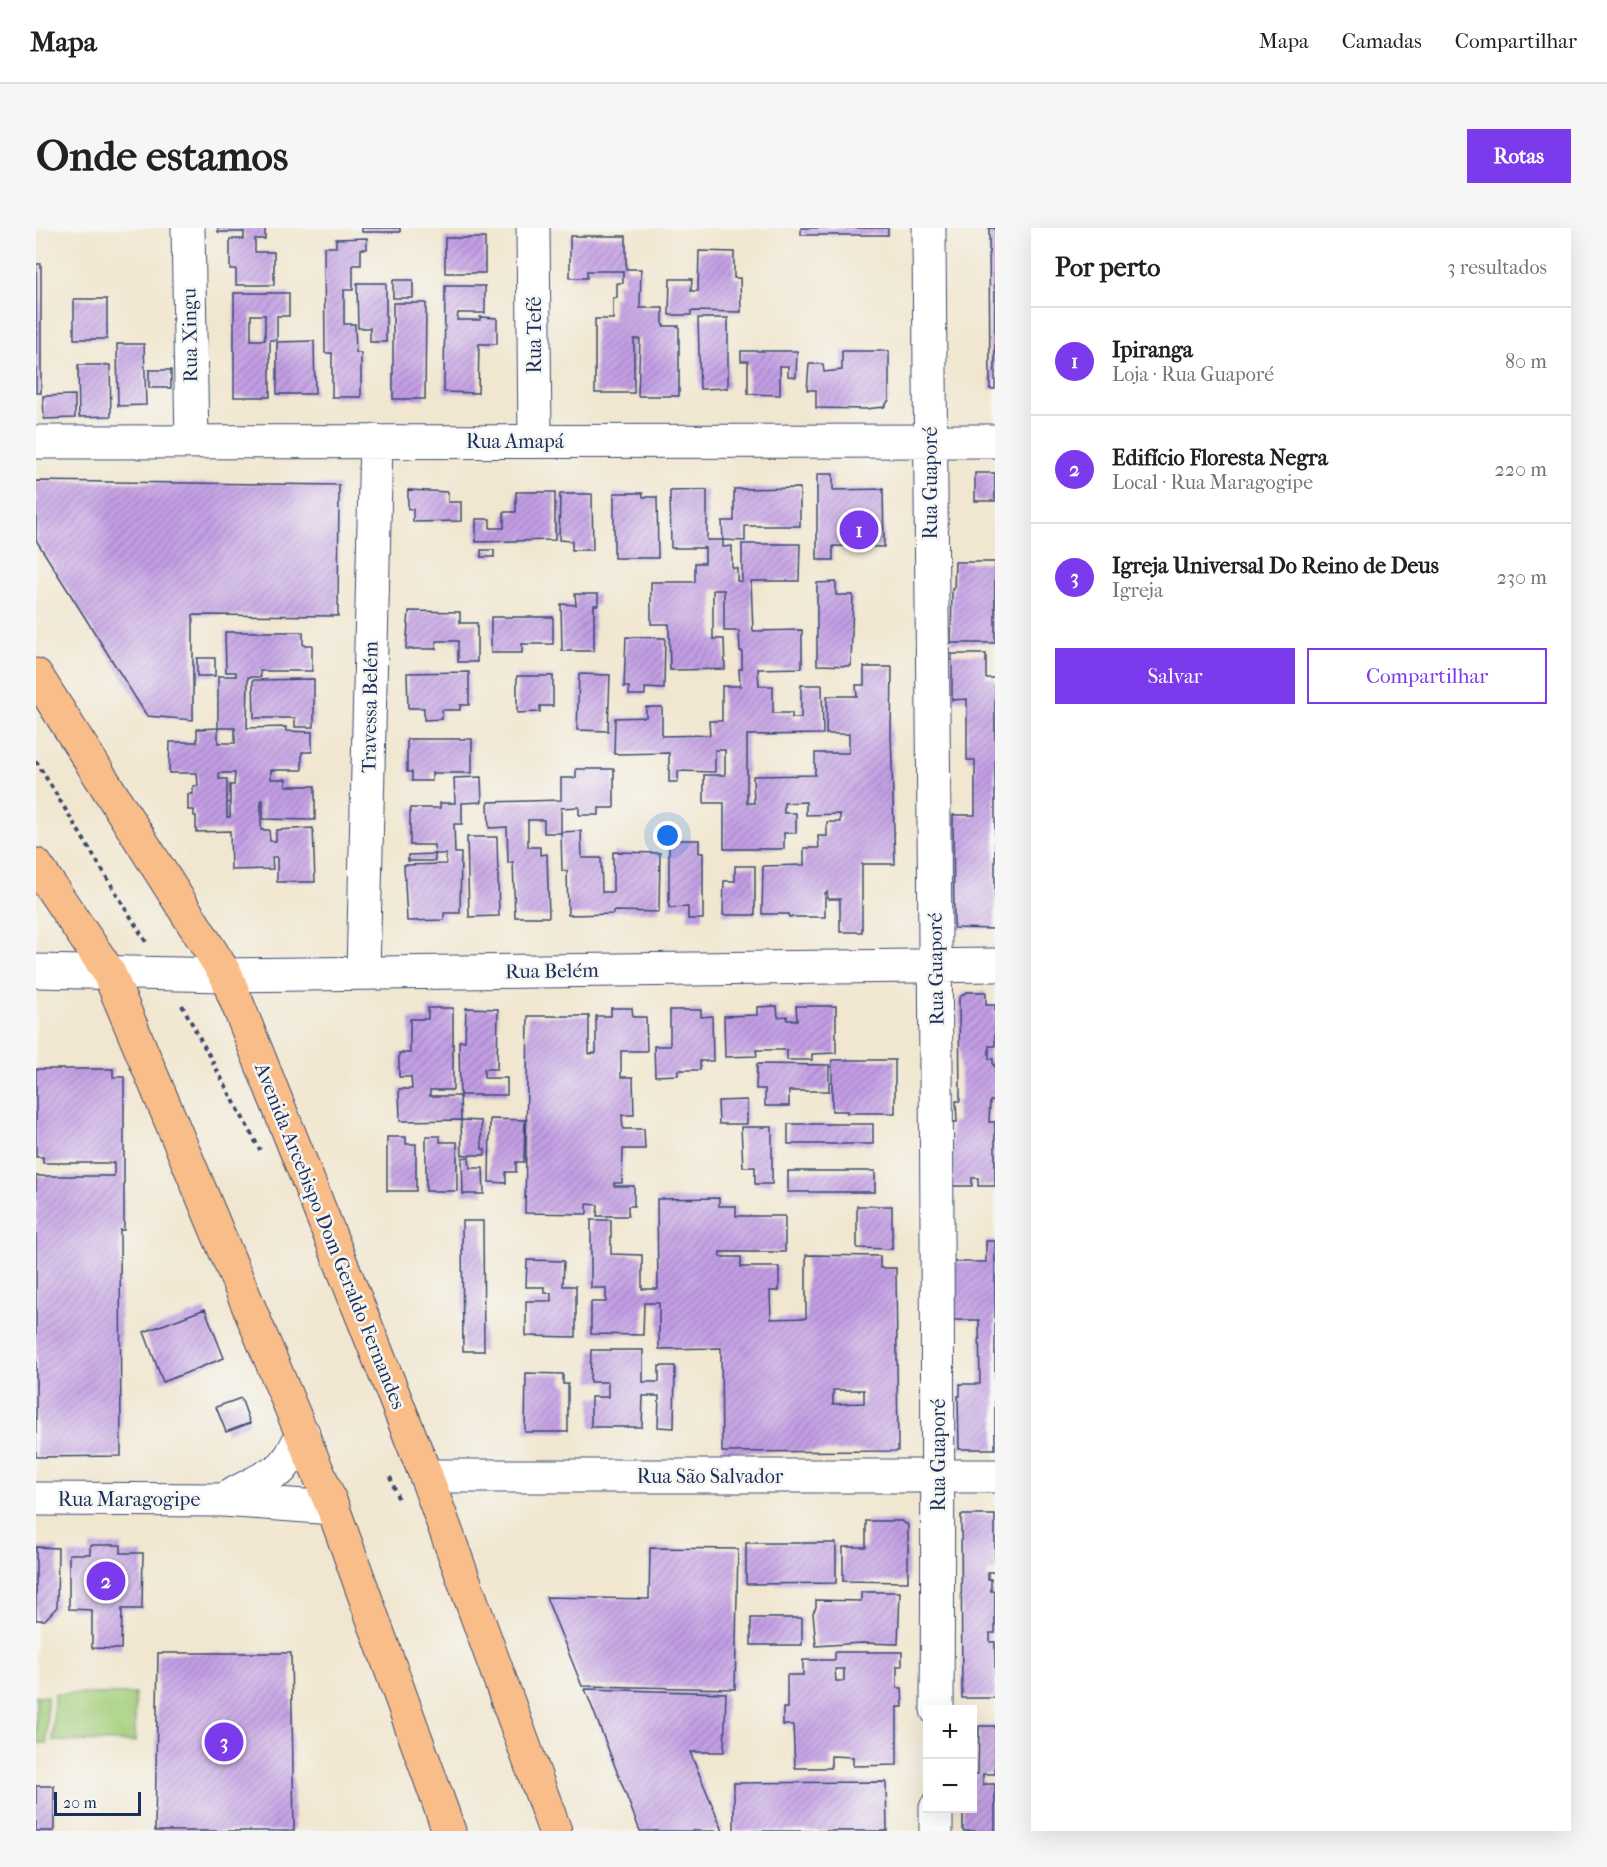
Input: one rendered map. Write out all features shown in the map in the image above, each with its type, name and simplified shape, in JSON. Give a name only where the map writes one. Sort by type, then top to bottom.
[{"type":"main road","name":"Avenida Arcebispo Dom Geraldo Fernandes","points":[[36,675],[226,975],[426,1476],[555,1831]]},
{"type":"main road","points":[[36,865],[108,971],[333,1508],[449,1831]]},
{"type":"street","name":"Rua Xingu","points":[[188,228],[192,442]]},
{"type":"street","name":"Rua Tefé","points":[[533,228],[535,441]]},
{"type":"street","name":"Rua Guaporé","points":[[928,228],[936,966],[937,1705]]},
{"type":"street","name":"Travessa Belém","points":[[363,973],[376,441]]},
{"type":"street","name":"Rua Amapá","points":[[36,442],[995,441]]},
{"type":"street","name":"Rua Belém","points":[[36,971],[226,975],[995,965]]},
{"type":"street","name":"Rua Maragogipe","points":[[223,1500],[280,1469],[291,1456],[303,1433]]},
{"type":"street","name":"Rua São Salvador","points":[[426,1476],[995,1476]]},
{"type":"street","name":"Rua Maragogipe","points":[[36,1499],[223,1500],[333,1508]]},
{"type":"street","points":[[936,1813],[936,1831]]},
{"type":"path","points":[[36,761],[165,973],[262,1155]]},
{"type":"path","points":[[387,1469],[399,1502]]},
{"type":"green space","points":[[54,1694],[135,1694],[135,1742],[53,1741]]},
{"type":"green space","points":[[36,1696],[47,1696],[47,1743],[36,1743]]},
{"type":"building","points":[[218,228],[265,228],[265,239],[255,239],[255,252],[274,252],[274,285],[236,285],[236,269],[230,269],[230,239],[244,239],[244,232],[218,232]]},
{"type":"building","points":[[362,228],[400,228],[400,232],[362,232]]},
{"type":"building","points":[[801,228],[888,228],[888,235],[801,235]]},
{"type":"building","points":[[989,228],[995,228],[995,389],[990,389]]},
{"type":"building","points":[[570,236],[626,236],[626,269],[641,269],[640,308],[663,308],[663,326],[679,326],[679,396],[638,396],[640,339],[634,339],[634,393],[595,393],[595,319],[613,319],[613,298],[617,298],[617,283],[623,283],[623,271],[587,271],[587,278],[570,278]]},
{"type":"building","points":[[367,238],[367,249],[361,249],[361,265],[353,265],[353,290],[344,290],[344,324],[355,324],[356,353],[361,353],[361,397],[332,397],[332,353],[325,353],[324,247],[336,247],[336,239]]},
{"type":"building","points":[[445,238],[485,238],[485,273],[445,273]]},
{"type":"building","points":[[699,251],[734,252],[734,278],[740,278],[741,312],[691,311],[691,315],[669,315],[670,279],[692,279],[691,291],[698,291]]},
{"type":"building","points":[[36,264],[41,264],[41,393],[36,393]]},
{"type":"building","points":[[393,280],[413,280],[413,298],[393,298]]},
{"type":"building","points":[[357,283],[386,283],[386,342],[370,342],[370,328],[358,328]]},
{"type":"building","points":[[445,286],[485,286],[485,313],[458,313],[457,320],[480,320],[480,317],[497,318],[497,344],[479,344],[478,393],[444,392]]},
{"type":"building","points":[[234,293],[289,293],[289,316],[277,316],[277,340],[270,340],[270,397],[234,397]],"holes":[[[251,315],[265,315],[265,340],[251,340]]]},
{"type":"building","points":[[74,299],[107,299],[107,339],[74,339]]},
{"type":"building","points":[[393,303],[426,303],[425,399],[393,399]]},
{"type":"building","points":[[698,318],[728,318],[728,388],[700,389]]},
{"type":"building","points":[[314,341],[315,394],[277,394],[277,342]]},
{"type":"building","points":[[117,344],[144,344],[146,405],[118,406]]},
{"type":"building","points":[[741,351],[797,351],[796,377],[788,376],[788,366],[780,366],[780,395],[748,394],[748,361],[741,361]]},
{"type":"building","points":[[842,351],[889,351],[889,400],[884,407],[816,408],[816,390],[807,390],[809,364],[823,364],[824,372],[842,370]]},
{"type":"building","points":[[78,365],[110,365],[111,416],[79,417]]},
{"type":"building","points":[[149,370],[171,370],[171,388],[149,388]]},
{"type":"building","points":[[75,395],[75,418],[44,419],[43,396]]},
{"type":"building","points":[[975,473],[995,473],[995,501],[975,501]]},
{"type":"building","points":[[817,474],[833,474],[833,490],[883,489],[884,547],[833,546],[833,560],[817,560]]},
{"type":"building","points":[[36,481],[339,485],[338,616],[193,615],[193,720],[147,716],[36,540]]},
{"type":"building","points":[[800,488],[800,526],[745,526],[745,541],[723,540],[722,521],[734,521],[734,489]]},
{"type":"building","points":[[408,490],[448,492],[448,502],[461,502],[461,521],[413,522],[413,509],[408,509]]},
{"type":"building","points":[[707,490],[707,540],[723,540],[723,547],[732,546],[732,568],[737,568],[737,581],[742,581],[742,544],[800,544],[799,581],[751,581],[753,631],[802,630],[802,668],[758,669],[759,686],[773,686],[773,713],[792,713],[792,718],[801,718],[801,685],[822,685],[823,734],[747,735],[747,803],[754,803],[753,776],[815,775],[815,753],[849,753],[849,734],[826,734],[827,696],[857,696],[856,685],[864,685],[864,667],[892,667],[891,733],[895,864],[862,864],[862,932],[840,932],[840,899],[828,899],[827,892],[825,893],[825,917],[762,914],[763,866],[804,865],[804,848],[819,848],[818,836],[827,836],[827,822],[840,822],[840,814],[806,815],[806,802],[784,803],[784,813],[796,813],[796,833],[784,833],[784,849],[724,849],[724,803],[704,803],[704,775],[725,775],[725,750],[715,750],[715,772],[678,771],[678,782],[669,782],[669,753],[614,754],[615,718],[646,717],[646,707],[662,707],[662,736],[710,735],[709,721],[722,721],[722,686],[740,686],[739,669],[742,669],[742,651],[740,651],[739,631],[724,631],[724,590],[713,590],[713,639],[724,639],[725,669],[670,670],[669,624],[651,624],[651,582],[695,582],[695,563],[705,563],[705,548],[671,548],[670,491]]},
{"type":"building","points":[[516,492],[555,492],[555,540],[476,542],[476,519],[490,519],[490,528],[504,528],[504,512],[516,512]]},
{"type":"building","points":[[614,493],[643,493],[643,497],[657,497],[658,558],[614,558]]},
{"type":"building","points":[[560,494],[592,494],[593,550],[572,550],[572,541],[559,540]]},
{"type":"building","points":[[481,550],[494,550],[494,557],[481,557]]},
{"type":"building","points":[[955,562],[995,562],[995,643],[951,643]]},
{"type":"building","points":[[836,582],[836,595],[853,595],[851,666],[817,665],[817,583]]},
{"type":"building","points":[[575,594],[598,594],[598,605],[594,605],[594,651],[562,651],[561,604],[576,605]]},
{"type":"building","points":[[409,611],[460,612],[460,623],[477,623],[477,662],[458,662],[458,641],[436,641],[436,649],[406,649]]},
{"type":"building","points":[[491,617],[553,617],[553,644],[522,644],[522,653],[491,653]]},
{"type":"building","points":[[225,632],[303,632],[303,645],[312,645],[312,671],[260,671],[261,677],[248,677],[247,728],[286,727],[286,731],[312,732],[312,752],[302,752],[302,770],[271,770],[271,779],[286,779],[286,786],[315,786],[315,820],[263,819],[263,800],[261,800],[261,830],[269,830],[270,841],[276,841],[276,830],[313,828],[315,882],[277,882],[277,857],[272,857],[273,869],[231,870],[230,831],[196,832],[194,810],[188,810],[188,794],[193,794],[193,786],[198,786],[197,773],[169,773],[170,742],[197,742],[197,729],[218,728],[218,676],[236,676],[236,672],[226,672]],"holes":[[[218,728],[235,728],[235,743],[218,743]],[[219,773],[235,773],[234,785],[230,785],[230,817],[227,817],[227,779],[219,779]]]},
{"type":"building","points":[[626,637],[665,638],[664,689],[645,688],[645,695],[629,695],[629,687],[624,687]]},
{"type":"building","points":[[952,654],[986,654],[986,678],[995,678],[995,929],[954,928],[953,815],[975,815],[975,760],[967,760],[967,699],[952,700]]},
{"type":"building","points":[[197,658],[215,658],[215,676],[197,676]]},
{"type":"building","points":[[469,672],[469,705],[460,705],[460,710],[442,710],[442,719],[424,720],[424,708],[408,708],[407,673]]},
{"type":"building","points":[[579,674],[610,675],[608,731],[577,730]]},
{"type":"building","points":[[517,676],[553,676],[553,706],[540,706],[540,712],[517,713]]},
{"type":"building","points":[[314,679],[314,727],[295,727],[295,718],[254,718],[253,680]]},
{"type":"building","points":[[407,739],[472,739],[472,773],[432,773],[432,781],[412,781],[412,772],[407,772]]},
{"type":"building","points":[[576,769],[614,769],[614,808],[599,808],[599,815],[579,815],[579,807],[561,808],[561,833],[544,833],[544,820],[528,820],[528,847],[540,847],[540,855],[547,854],[549,917],[515,917],[513,862],[508,863],[507,827],[489,828],[488,802],[561,800],[561,778],[576,778]]},
{"type":"building","points":[[481,777],[482,802],[462,803],[462,824],[454,824],[455,853],[461,853],[460,913],[444,913],[444,920],[407,921],[404,865],[446,864],[446,854],[435,854],[434,845],[410,845],[410,808],[440,808],[440,803],[455,803],[454,778]]},
{"type":"building","points":[[581,831],[582,858],[601,858],[602,892],[613,892],[613,852],[660,853],[659,912],[613,911],[613,914],[568,915],[567,871],[562,871],[561,832]]},
{"type":"building","points":[[467,837],[497,837],[499,916],[469,917]]},
{"type":"building","points":[[669,840],[699,840],[699,853],[703,853],[703,919],[688,919],[688,907],[669,908]]},
{"type":"building","points":[[435,854],[435,861],[408,861],[408,855]]},
{"type":"building","points":[[735,866],[755,866],[755,915],[723,915],[724,881],[735,881]]},
{"type":"building","points":[[966,992],[986,992],[986,1005],[995,1005],[995,1046],[989,1046],[989,1059],[993,1059],[993,1065],[995,1065],[995,1101],[990,1101],[989,1122],[995,1122],[995,1186],[978,1186],[978,1178],[972,1178],[972,1186],[952,1186],[951,1122],[957,1122],[956,1101],[960,1101],[959,998]]},
{"type":"building","points":[[777,1006],[778,1017],[787,1016],[787,1020],[797,1020],[796,1006],[836,1006],[836,1053],[812,1054],[812,1060],[787,1060],[787,1050],[756,1050],[757,1056],[725,1057],[724,1016],[757,1015],[757,1007]]},
{"type":"building","points":[[428,1008],[453,1008],[453,1090],[430,1090],[430,1096],[460,1096],[461,1120],[400,1121],[399,1089],[412,1089],[411,1077],[399,1077],[399,1053],[410,1053],[410,1019],[428,1019]]},
{"type":"building","points":[[466,1008],[498,1009],[497,1069],[484,1069],[484,1078],[507,1078],[507,1095],[460,1095],[459,1041],[465,1041]]},
{"type":"building","points":[[611,1008],[632,1008],[633,1017],[646,1017],[647,1051],[621,1051],[621,1077],[633,1077],[634,1115],[622,1115],[623,1129],[644,1129],[645,1149],[623,1149],[622,1183],[614,1183],[614,1186],[634,1186],[634,1206],[628,1206],[628,1216],[597,1216],[598,1205],[587,1204],[587,1214],[525,1213],[528,1016],[589,1016],[589,1054],[596,1053],[596,1016],[611,1016]]},
{"type":"building","points":[[670,1010],[701,1010],[701,1017],[712,1016],[713,1061],[700,1061],[700,1070],[678,1070],[678,1075],[655,1076],[654,1046],[670,1046]]},
{"type":"building","points":[[832,1060],[895,1060],[895,1113],[832,1111]]},
{"type":"building","points":[[757,1064],[829,1065],[829,1091],[789,1091],[789,1106],[765,1106],[765,1089],[756,1089]]},
{"type":"building","points":[[36,1069],[113,1069],[113,1077],[124,1077],[124,1230],[120,1230],[121,1456],[36,1457],[36,1176],[114,1176],[114,1163],[43,1163],[43,1157],[36,1157]]},
{"type":"building","points":[[747,1100],[747,1124],[719,1124],[718,1101]]},
{"type":"building","points":[[490,1119],[525,1120],[524,1162],[516,1162],[516,1172],[506,1172],[506,1183],[489,1182]]},
{"type":"building","points":[[461,1120],[481,1121],[482,1149],[485,1149],[485,1155],[462,1155]]},
{"type":"building","points":[[788,1124],[873,1124],[873,1144],[788,1144]]},
{"type":"building","points":[[741,1127],[772,1127],[772,1184],[755,1184],[755,1167],[743,1167]]},
{"type":"building","points":[[426,1136],[440,1136],[440,1142],[457,1142],[457,1191],[426,1191]]},
{"type":"building","points":[[387,1137],[406,1137],[406,1144],[416,1144],[416,1191],[387,1191]]},
{"type":"building","points":[[469,1157],[470,1168],[483,1168],[484,1194],[463,1194],[462,1158]]},
{"type":"building","points":[[788,1171],[875,1171],[875,1192],[788,1192]]},
{"type":"building","points":[[719,1198],[719,1206],[736,1206],[736,1216],[785,1216],[785,1252],[720,1252],[720,1257],[741,1257],[741,1267],[779,1267],[779,1291],[770,1291],[771,1319],[806,1318],[806,1255],[880,1256],[880,1268],[896,1268],[898,1451],[722,1452],[721,1348],[659,1349],[659,1303],[644,1303],[643,1335],[591,1334],[591,1302],[606,1302],[606,1288],[591,1288],[591,1220],[611,1220],[611,1254],[642,1255],[642,1289],[658,1289],[657,1199]],"holes":[[[833,1390],[864,1390],[864,1403],[833,1404]]]},
{"type":"building","points":[[857,1206],[892,1206],[892,1249],[857,1248]]},
{"type":"building","points":[[462,1221],[483,1221],[484,1351],[463,1351]]},
{"type":"building","points":[[986,1241],[995,1241],[995,1449],[959,1449],[958,1396],[960,1396],[960,1384],[980,1384],[979,1320],[952,1320],[951,1262],[986,1262]]},
{"type":"building","points":[[527,1260],[564,1261],[563,1286],[576,1286],[576,1337],[526,1336],[526,1301],[551,1301],[551,1293],[544,1293],[544,1287],[526,1287]]},
{"type":"building","points":[[205,1309],[224,1358],[163,1382],[144,1332]]},
{"type":"building","points":[[591,1350],[643,1350],[643,1382],[659,1382],[659,1366],[675,1366],[674,1428],[658,1427],[659,1396],[643,1396],[642,1427],[591,1427],[591,1397],[608,1397],[608,1382],[590,1382]]},
{"type":"building","points":[[526,1373],[563,1374],[563,1384],[568,1384],[568,1432],[525,1432]]},
{"type":"building","points":[[241,1398],[250,1423],[226,1432],[216,1407]]},
{"type":"building","points":[[961,1515],[995,1515],[995,1572],[988,1572],[988,1579],[991,1579],[991,1591],[995,1591],[995,1633],[990,1633],[990,1642],[995,1642],[995,1698],[962,1698]]},
{"type":"building","points":[[866,1521],[901,1521],[908,1525],[908,1582],[843,1581],[843,1547],[866,1547]]},
{"type":"building","points":[[746,1543],[836,1543],[836,1583],[746,1584]]},
{"type":"building","points":[[90,1545],[121,1545],[121,1553],[143,1553],[142,1609],[122,1609],[121,1649],[92,1648],[92,1610],[69,1609],[69,1554],[90,1554]]},
{"type":"building","points":[[36,1547],[58,1548],[57,1607],[45,1620],[36,1620]]},
{"type":"building","points":[[650,1548],[738,1549],[735,1689],[582,1686],[546,1597],[649,1599]]},
{"type":"building","points":[[861,1592],[900,1592],[898,1644],[861,1643],[816,1646],[813,1613],[816,1600],[861,1601]]},
{"type":"building","points":[[751,1618],[802,1618],[802,1645],[751,1645]]},
{"type":"building","points":[[835,1652],[902,1652],[902,1666],[897,1666],[897,1688],[902,1688],[903,1707],[897,1707],[897,1765],[853,1766],[853,1757],[831,1756],[831,1768],[795,1768],[793,1725],[783,1725],[783,1708],[787,1708],[787,1675],[803,1675],[803,1660],[835,1660]],"holes":[[[835,1669],[844,1669],[844,1681],[836,1681]]]},
{"type":"building","points":[[158,1653],[291,1653],[294,1831],[155,1831]]},
{"type":"building","points":[[585,1689],[726,1693],[724,1752],[690,1752],[723,1831],[640,1831]]},
{"type":"building","points":[[979,1726],[995,1726],[995,1774],[983,1774],[983,1784],[995,1784],[995,1831],[963,1831],[963,1813],[977,1813]]},
{"type":"building","points":[[886,1782],[887,1831],[734,1831],[734,1783]]},
{"type":"building","points":[[36,1786],[54,1786],[54,1831],[36,1831]]},
{"type":"place","name":"Ipiranga","points":[[859,530]]},
{"type":"place","name":"Edifício Floresta Negra","points":[[106,1581]]},
{"type":"place","name":"Igreja Universal Do Reino de Deus","points":[[224,1742]]}]
